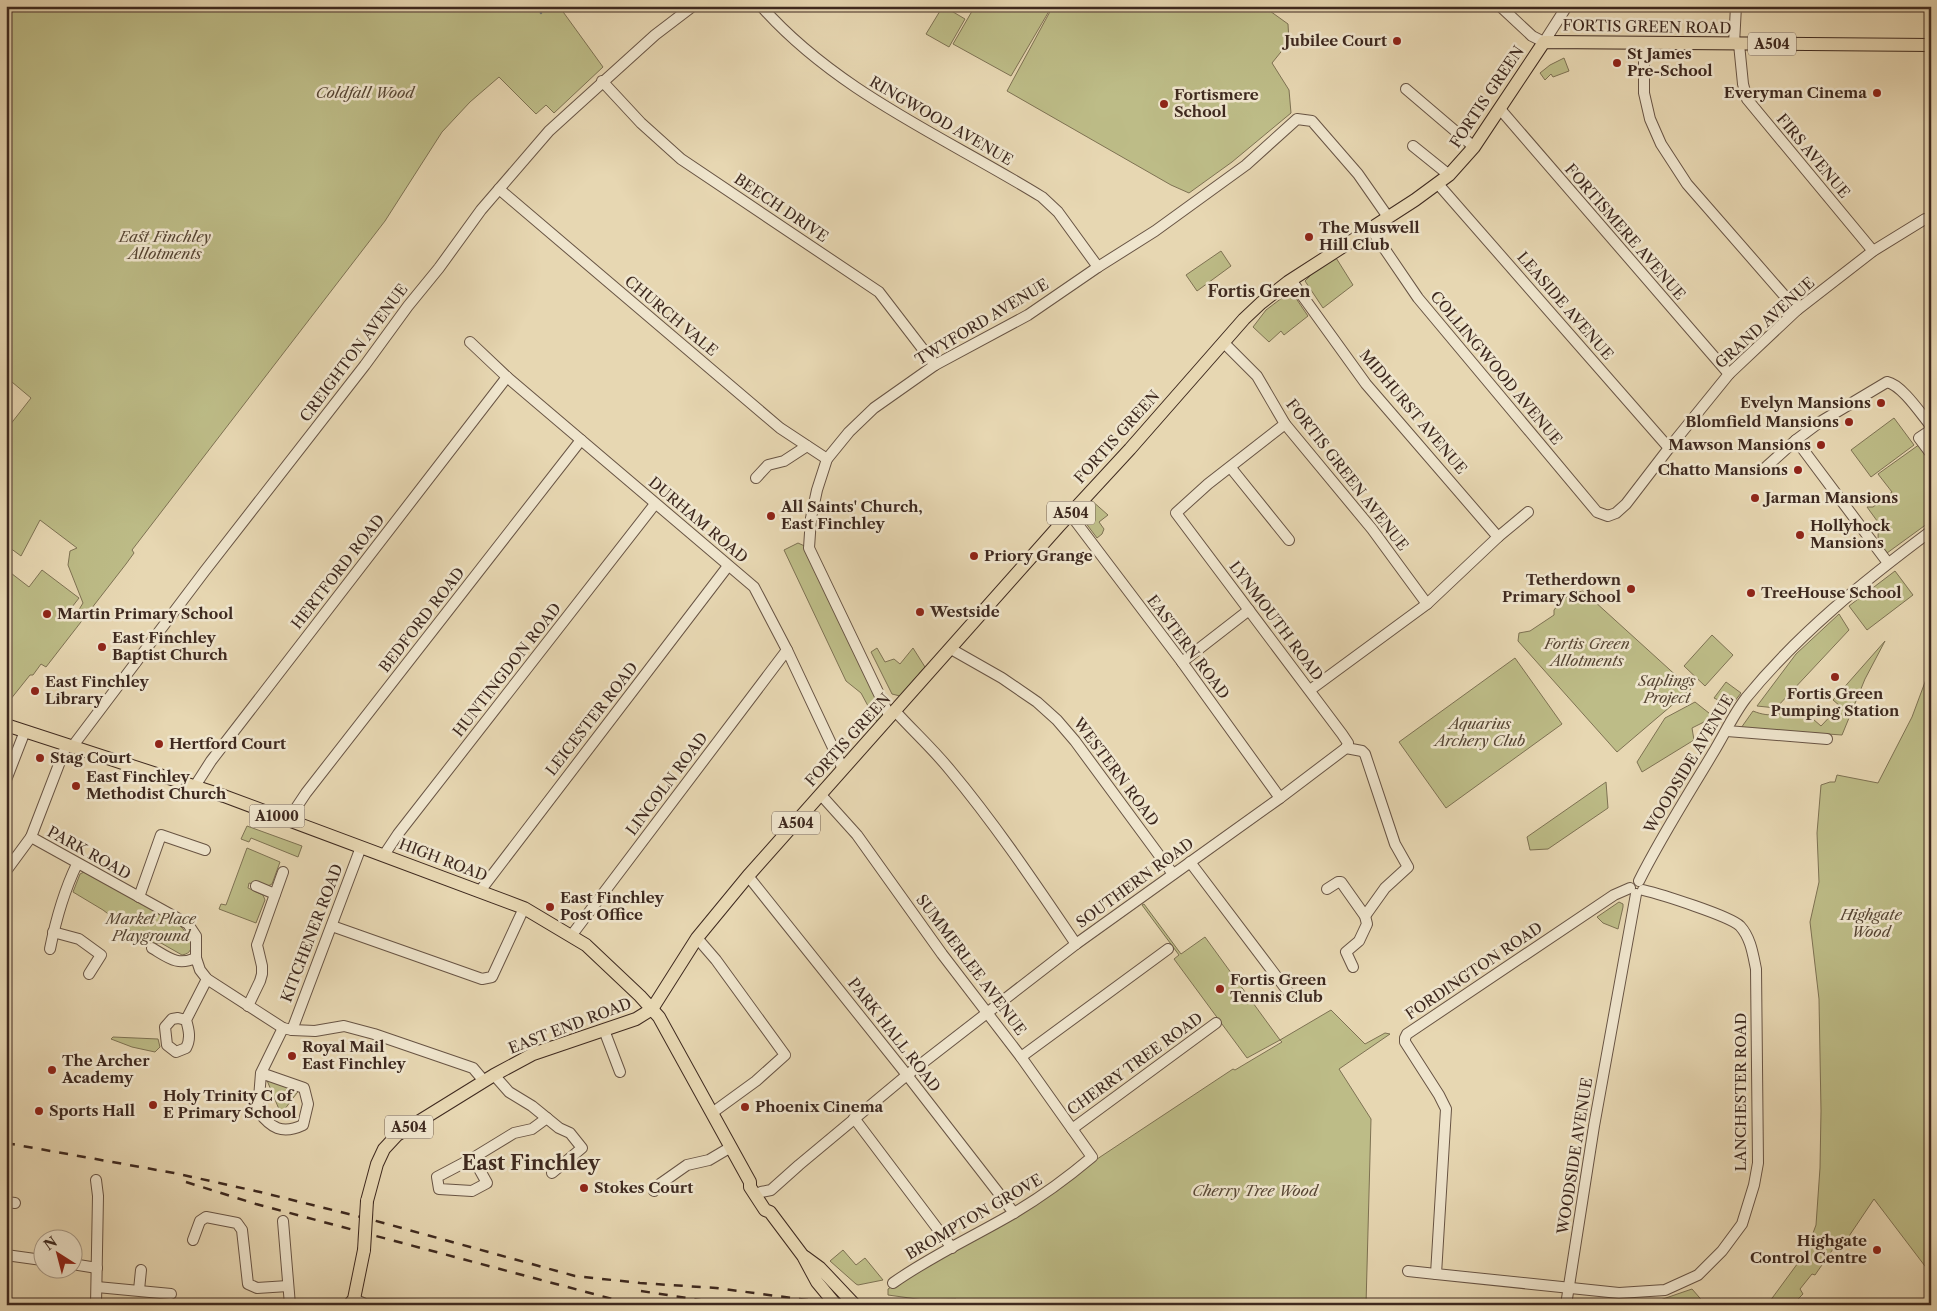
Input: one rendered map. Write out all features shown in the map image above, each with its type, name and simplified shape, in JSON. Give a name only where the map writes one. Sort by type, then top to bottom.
[{"type":"main road","name":"FORTIS GREEN ROAD","points":[[1544,42],[1931,45]]},
{"type":"main road","name":"FORTIS GREEN","points":[[652,1009],[697,938],[748,876],[1130,449],[1223,342],[1254,309],[1291,280],[1371,229],[1449,175],[1474,147],[1544,42]]},
{"type":"main road","name":"HIGH ROAD","points":[[6,725],[195,786],[480,891],[524,908],[586,945],[652,1009],[664,1025],[750,1182],[750,1187],[765,1210],[770,1212],[803,1256],[812,1275],[836,1305]]},
{"type":"main road","name":"EAST END ROAD","points":[[352,1302],[364,1250],[368,1201],[377,1164],[384,1149],[397,1135],[489,1078],[533,1054],[636,1019],[652,1009]]},
{"type":"main road","name":"HIGH ROAD","points":[[750,1182],[755,1183],[766,1191],[771,1207],[770,1212]]},
{"type":"main road","name":"HIGH ROAD","points":[[803,1256],[820,1268],[855,1305]]},
{"type":"street","name":"CREIGHTON AVENUE","points":[[69,746],[499,189],[549,131],[602,81],[655,35],[693,6]]},
{"type":"street","name":"RINGWOOD AVENUE","points":[[761,6],[807,52],[856,89],[1042,198],[1058,212],[1098,267]]},
{"type":"street","points":[[1500,6],[1532,36],[1544,42],[1567,6]]},
{"type":"street","name":"FIRS AVENUE","points":[[1736,6],[1737,44],[1747,98],[1873,251]]},
{"type":"street","points":[[1644,42],[1644,93],[1650,119],[1661,144],[1687,184],[1798,310]]},
{"type":"street","name":"BEECH DRIVE","points":[[602,81],[641,123],[681,159],[879,292],[934,365]]},
{"type":"street","points":[[1406,89],[1474,147]]},
{"type":"street","name":"FORTISMERE AVENUE","points":[[1500,109],[1729,374]]},
{"type":"street","name":"TWYFORD AVENUE","points":[[1076,944],[1011,848],[979,805],[949,768],[892,714],[809,548],[811,518],[817,490],[828,459],[849,432],[874,408],[934,365],[1028,316],[1154,230],[1246,165],[1297,119],[1312,120],[1358,174],[1388,217]]},
{"type":"street","points":[[1413,146],[1449,175]]},
{"type":"street","name":"LEASIDE AVENUE","points":[[1438,184],[1669,448]]},
{"type":"street","name":"CHURCH VALE","points":[[499,189],[780,428],[828,459]]},
{"type":"street","name":"GRAND AVENUE","points":[[1608,516],[1616,513],[1626,504],[1729,374],[1798,310],[1873,251],[1925,219]]},
{"type":"street","name":"COLLINGWOOD AVENUE","points":[[1371,229],[1418,298],[1597,512],[1608,516]]},
{"type":"street","name":"MIDHURST AVENUE","points":[[1291,280],[1366,384],[1498,537]]},
{"type":"street","name":"DURHAM ROAD","points":[[470,342],[507,377],[754,587],[787,650],[844,769]]},
{"type":"street","name":"FORTIS GREEN AVENUE","points":[[1223,342],[1257,376],[1285,424],[1372,529],[1427,604]]},
{"type":"street","name":"HERTFORD ROAD","points":[[195,786],[217,754],[507,377]]},
{"type":"street","points":[[1766,468],[1796,440],[1820,422],[1888,382],[1893,383],[1912,402],[1931,428],[1919,438],[1931,454]]},
{"type":"street","points":[[1285,424],[1231,468],[1289,540]]},
{"type":"street","name":"BEDFORD ROAD","points":[[288,820],[306,793],[581,440]]},
{"type":"street","points":[[1796,440],[1888,564]]},
{"type":"street","points":[[756,478],[768,465],[784,461],[807,446]]},
{"type":"street","name":"LYNMOUTH ROAD","points":[[1231,468],[1208,484],[1176,514],[1310,690],[1348,743],[1346,748]]},
{"type":"street","name":"HUNTINGDON ROAD","points":[[384,855],[398,834],[656,504]]},
{"type":"street","points":[[1310,690],[1427,604],[1498,537],[1528,512]]},
{"type":"street","name":"EASTERN ROAD","points":[[1070,514],[1182,662],[1280,798]]},
{"type":"street","name":"WOODSIDE AVENUE","points":[[1566,1305],[1594,1126],[1637,888],[1666,831],[1747,697],[1791,649],[1835,606],[1931,531]]},
{"type":"street","name":"LEICESTER ROAD","points":[[480,891],[728,566]]},
{"type":"street","points":[[1182,662],[1249,610]]},
{"type":"street","name":"WESTERN ROAD","points":[[951,649],[1002,678],[1037,702],[1057,720],[1075,741],[1173,874]]},
{"type":"street","name":"LINCOLN ROAD","points":[[571,936],[787,650]]},
{"type":"street","points":[[6,780],[25,731]]},
{"type":"street","points":[[1727,731],[1827,739]]},
{"type":"street","name":"PARK ROAD","points":[[69,746],[31,838],[188,924],[196,936],[196,958]]},
{"type":"street","points":[[1346,748],[1362,751],[1366,754],[1394,844],[1408,867],[1385,888],[1366,916]]},
{"type":"street","name":"SOUTHERN ROAD","points":[[766,1191],[907,1075],[1076,944],[1280,798],[1346,748]]},
{"type":"street","name":"SUMMERLEE AVENUE","points":[[821,795],[857,835],[1021,1057],[1092,1157]]},
{"type":"street","points":[[139,898],[161,835],[205,850]]},
{"type":"street","points":[[6,871],[31,838]]},
{"type":"street","name":"KITCHENER ROAD","points":[[261,1073],[288,1029],[332,926],[361,847]]},
{"type":"street","points":[[1190,862],[1289,993]]},
{"type":"street","points":[[50,948],[65,894],[78,864]]},
{"type":"street","points":[[248,1006],[260,981],[262,966],[257,945],[283,872]]},
{"type":"street","name":"PARK HALL ROAD","points":[[748,876],[907,1075],[1014,1213]]},
{"type":"street","points":[[1327,890],[1340,882],[1366,916],[1368,924],[1359,940],[1346,952],[1353,967]]},
{"type":"street","points":[[256,886],[275,894]]},
{"type":"street","name":"FORDINGTON ROAD","points":[[1436,1274],[1446,1108],[1440,1095],[1405,1042],[1407,1034],[1614,895],[1637,888]]},
{"type":"street","name":"LANCHESTER ROAD","points":[[1569,1287],[1619,1293],[1665,1290],[1698,1275],[1722,1251],[1742,1224],[1754,1185],[1758,1163],[1756,969],[1748,937],[1739,925],[1717,914],[1637,888]]},
{"type":"street","points":[[332,926],[482,979],[492,977],[524,908]]},
{"type":"street","points":[[53,932],[79,939],[100,955],[89,974]]},
{"type":"street","points":[[697,938],[716,960],[785,1055],[756,1080],[712,1113]]},
{"type":"street","points":[[152,948],[178,962],[196,958],[200,970],[207,979],[288,1029],[315,1030],[344,1026],[374,1034],[473,1068],[570,1134],[582,1148],[552,1173]]},
{"type":"street","points":[[1021,1057],[1168,949]]},
{"type":"street","points":[[186,1020],[207,979]]},
{"type":"street","name":"CHERRY TREE ROAD","points":[[1072,1129],[1216,1022]]},
{"type":"street","points":[[604,1030],[620,1072]]},
{"type":"street","points":[[261,1073],[304,1088],[308,1104],[303,1125],[292,1130],[281,1130],[266,1121],[258,1111],[261,1073]]},
{"type":"street","points":[[473,1158],[487,1183],[472,1191],[439,1188],[437,1177],[514,1133],[532,1129],[547,1118]]},
{"type":"street","points":[[854,1118],[952,1248]]},
{"type":"street","points":[[654,1190],[687,1165],[709,1160],[731,1147]]},
{"type":"street","name":"BROMPTON GROVE","points":[[893,1283],[920,1264],[1014,1213],[1050,1190],[1092,1157]]},
{"type":"street","points":[[96,1180],[98,1196],[96,1305]]},
{"type":"street","points":[[193,1240],[200,1222],[206,1217],[237,1223],[242,1230],[248,1284],[257,1288],[288,1286]]},
{"type":"street","points":[[283,1220],[290,1305]]},
{"type":"street","points":[[6,1255],[32,1259]]},
{"type":"street","points":[[82,1266],[97,1268]]},
{"type":"street","points":[[139,1290],[141,1270]]},
{"type":"street","points":[[1408,1271],[1569,1287]]},
{"type":"street","points":[[97,1287],[171,1294]]},
{"type":"street","points":[[352,1302],[365,1304],[431,1305]]},
{"type":"green space","name":"East Finchley Allotments","points":[[6,6],[564,6],[561,9],[603,67],[554,113],[546,105],[536,114],[499,77],[470,102],[442,132],[385,221],[132,550],[134,553],[126,564],[46,667],[41,664],[6,705],[7,570],[29,587],[42,570],[79,598],[65,616],[72,621],[83,603],[68,565],[70,551],[77,548],[40,520],[21,556],[6,545],[6,430],[31,398],[6,377]]},
{"type":"green space","points":[[943,6],[965,19],[949,47],[926,34]]},
{"type":"green space","points":[[975,6],[1052,6],[1011,76],[953,44]]},
{"type":"green space","name":"Fortismere School","points":[[1053,6],[1263,6],[1288,24],[1289,42],[1272,63],[1289,90],[1291,113],[1232,162],[1189,193],[1171,185],[1007,91]]},
{"type":"green space","points":[[1564,58],[1569,71],[1553,77],[1551,74],[1545,80],[1540,73]]},
{"type":"green space","points":[[1221,251],[1231,266],[1197,291],[1186,275]]},
{"type":"green space","points":[[1333,253],[1353,285],[1323,308],[1305,281]]},
{"type":"green space","points":[[1291,291],[1308,316],[1284,335],[1281,331],[1269,342],[1253,327],[1266,310]]},
{"type":"green space","points":[[1894,418],[1914,445],[1871,477],[1851,450]]},
{"type":"green space","points":[[1920,444],[1931,459],[1931,521],[1887,553],[1879,540],[1880,525],[1867,507],[1873,507],[1892,492],[1878,474]]},
{"type":"green space","points":[[1091,500],[1108,515],[1099,522],[1104,529],[1097,538],[1079,514]]},
{"type":"green space","points":[[798,543],[809,548],[890,717],[880,728],[861,693],[846,681],[784,550]]},
{"type":"green space","points":[[1895,571],[1913,595],[1867,630],[1849,606]]},
{"type":"green space","name":"Fortis Green Allotments","points":[[1583,591],[1691,689],[1617,752],[1518,641],[1519,633],[1530,631],[1554,615],[1554,610],[1567,597]]},
{"type":"green space","points":[[1839,614],[1849,630],[1776,708],[1757,706],[1796,654]]},
{"type":"green space","points":[[1712,635],[1733,655],[1705,686],[1684,666]]},
{"type":"green space","points":[[1885,641],[1865,679],[1842,735],[1741,728],[1753,711],[1771,715],[1787,712],[1798,706],[1821,726],[1840,706],[1833,700]]},
{"type":"green space","points":[[877,648],[885,662],[894,659],[900,664],[913,648],[925,667],[900,696],[892,694],[871,652]]},
{"type":"green space","name":"Aquarius Archery Club","points":[[1515,658],[1562,724],[1446,808],[1399,742]]},
{"type":"green space","name":"Highgate Wood","points":[[1931,666],[1931,1274],[1874,1199],[1841,1248],[1833,1249],[1815,1275],[1812,1274],[1800,1289],[1803,1294],[1792,1305],[1770,1305],[1770,1301],[1806,1252],[1816,1225],[1821,1111],[1819,999],[1810,922],[1819,882],[1817,833],[1821,785],[1835,782],[1837,775],[1878,783],[1912,717]]},
{"type":"green space","points":[[1726,682],[1741,693],[1731,706],[1714,698]]},
{"type":"green space","points":[[1695,702],[1714,717],[1692,728],[1694,740],[1642,772],[1637,762],[1665,718]]},
{"type":"green space","points":[[1606,782],[1608,808],[1548,849],[1530,850],[1527,837]]},
{"type":"green space","points":[[247,826],[302,846],[298,857],[251,838],[249,842],[241,839]]},
{"type":"green space","points":[[247,848],[280,862],[272,884],[266,887],[249,883],[248,888],[263,895],[265,900],[256,923],[219,909],[221,904],[226,905]]},
{"type":"green space","name":"Market Place Playground","points":[[84,872],[177,923],[188,935],[191,945],[188,953],[182,955],[161,943],[148,944],[103,910],[73,892],[80,874]]},
{"type":"green space","points":[[1619,902],[1623,904],[1623,907],[1618,929],[1603,923],[1597,917]]},
{"type":"green space","name":"Fortis Green Tennis Club","points":[[1144,904],[1181,954],[1205,937],[1280,1040],[1247,1058],[1174,959],[1179,955],[1142,905]]},
{"type":"green space","name":"Cherry Tree Wood","points":[[1331,1010],[1365,1044],[1385,1033],[1390,1034],[1339,1069],[1371,1119],[1366,1305],[961,1305],[956,1299],[924,1300],[888,1295],[888,1289],[1085,1167],[1233,1069],[1235,1070],[1282,1042],[1280,1040]]},
{"type":"green space","points":[[113,1037],[158,1039],[160,1047],[155,1052],[132,1047],[111,1039]]},
{"type":"green space","points":[[266,1078],[300,1089],[281,1114]]},
{"type":"green space","points":[[843,1250],[856,1265],[865,1258],[883,1280],[856,1284],[830,1261]]},
{"type":"green space","points":[[1692,1289],[1706,1305],[1658,1305],[1657,1301]]},
{"type":"waterway","points":[[540,6],[541,13]]},
{"type":"railway","points":[[6,1143],[174,1173],[260,1192],[369,1219],[575,1276],[716,1288],[845,1305]]},
{"type":"railway","points":[[186,1182],[256,1204],[635,1305]]},
{"type":"railway","points":[[641,1291],[732,1305]]},
{"type":"place","name":"Jubilee Court","points":[[1397,41]]},
{"type":"place","name":"St James Pre-School","points":[[1617,63]]},
{"type":"place","name":"Everyman Cinema","points":[[1877,93]]},
{"type":"place","name":"Fortismere School","points":[[1164,104]]},
{"type":"place","name":"The Muswell Hill Club","points":[[1309,237]]},
{"type":"place","name":"Evelyn Mansions","points":[[1881,403]]},
{"type":"place","name":"Blomfield Mansions","points":[[1849,422]]},
{"type":"place","name":"Mawson Mansions","points":[[1821,445]]},
{"type":"place","name":"Chatto Mansions","points":[[1798,470]]},
{"type":"place","name":"Jarman Mansions","points":[[1755,498]]},
{"type":"place","name":"All Saints' Church, East Finchley","points":[[771,516]]},
{"type":"place","name":"Hollyhock Mansions","points":[[1800,535]]},
{"type":"place","name":"Priory Grange","points":[[974,556]]},
{"type":"place","name":"Tetherdown Primary School","points":[[1631,589]]},
{"type":"place","name":"TreeHouse School","points":[[1751,593]]},
{"type":"place","name":"Westside","points":[[920,612]]},
{"type":"place","name":"Martin Primary School","points":[[47,614]]},
{"type":"place","name":"East Finchley Baptist Church","points":[[102,647]]},
{"type":"place","name":"Fortis Green Pumping Station","points":[[1835,677]]},
{"type":"place","name":"East Finchley Library","points":[[35,691]]},
{"type":"place","name":"Hertford Court","points":[[159,744]]},
{"type":"place","name":"Stag Court","points":[[40,758]]},
{"type":"place","name":"East Finchley Methodist Church","points":[[76,786]]},
{"type":"place","name":"East Finchley Post Office","points":[[550,907]]},
{"type":"place","name":"Fortis Green Tennis Club","points":[[1220,989]]},
{"type":"place","name":"Royal Mail East Finchley","points":[[292,1056]]},
{"type":"place","name":"The Archer Academy","points":[[52,1070]]},
{"type":"place","name":"Holy Trinity C of E Primary School","points":[[153,1105]]},
{"type":"place","name":"Phoenix Cinema","points":[[745,1107]]},
{"type":"place","name":"Sports Hall","points":[[39,1111]]},
{"type":"place","name":"Stokes Court","points":[[584,1188]]},
{"type":"place","name":"Highgate Control Centre","points":[[1877,1250]]},
{"type":"district","name":"Fortis Green","points":[[1259,291]]},
{"type":"district","name":"East Finchley","points":[[531,1163]]},
{"type":"park label","name":"Coldfall Wood","points":[[365,93]]},
{"type":"park label","name":"Saplings Project","points":[[1667,690]]}]
